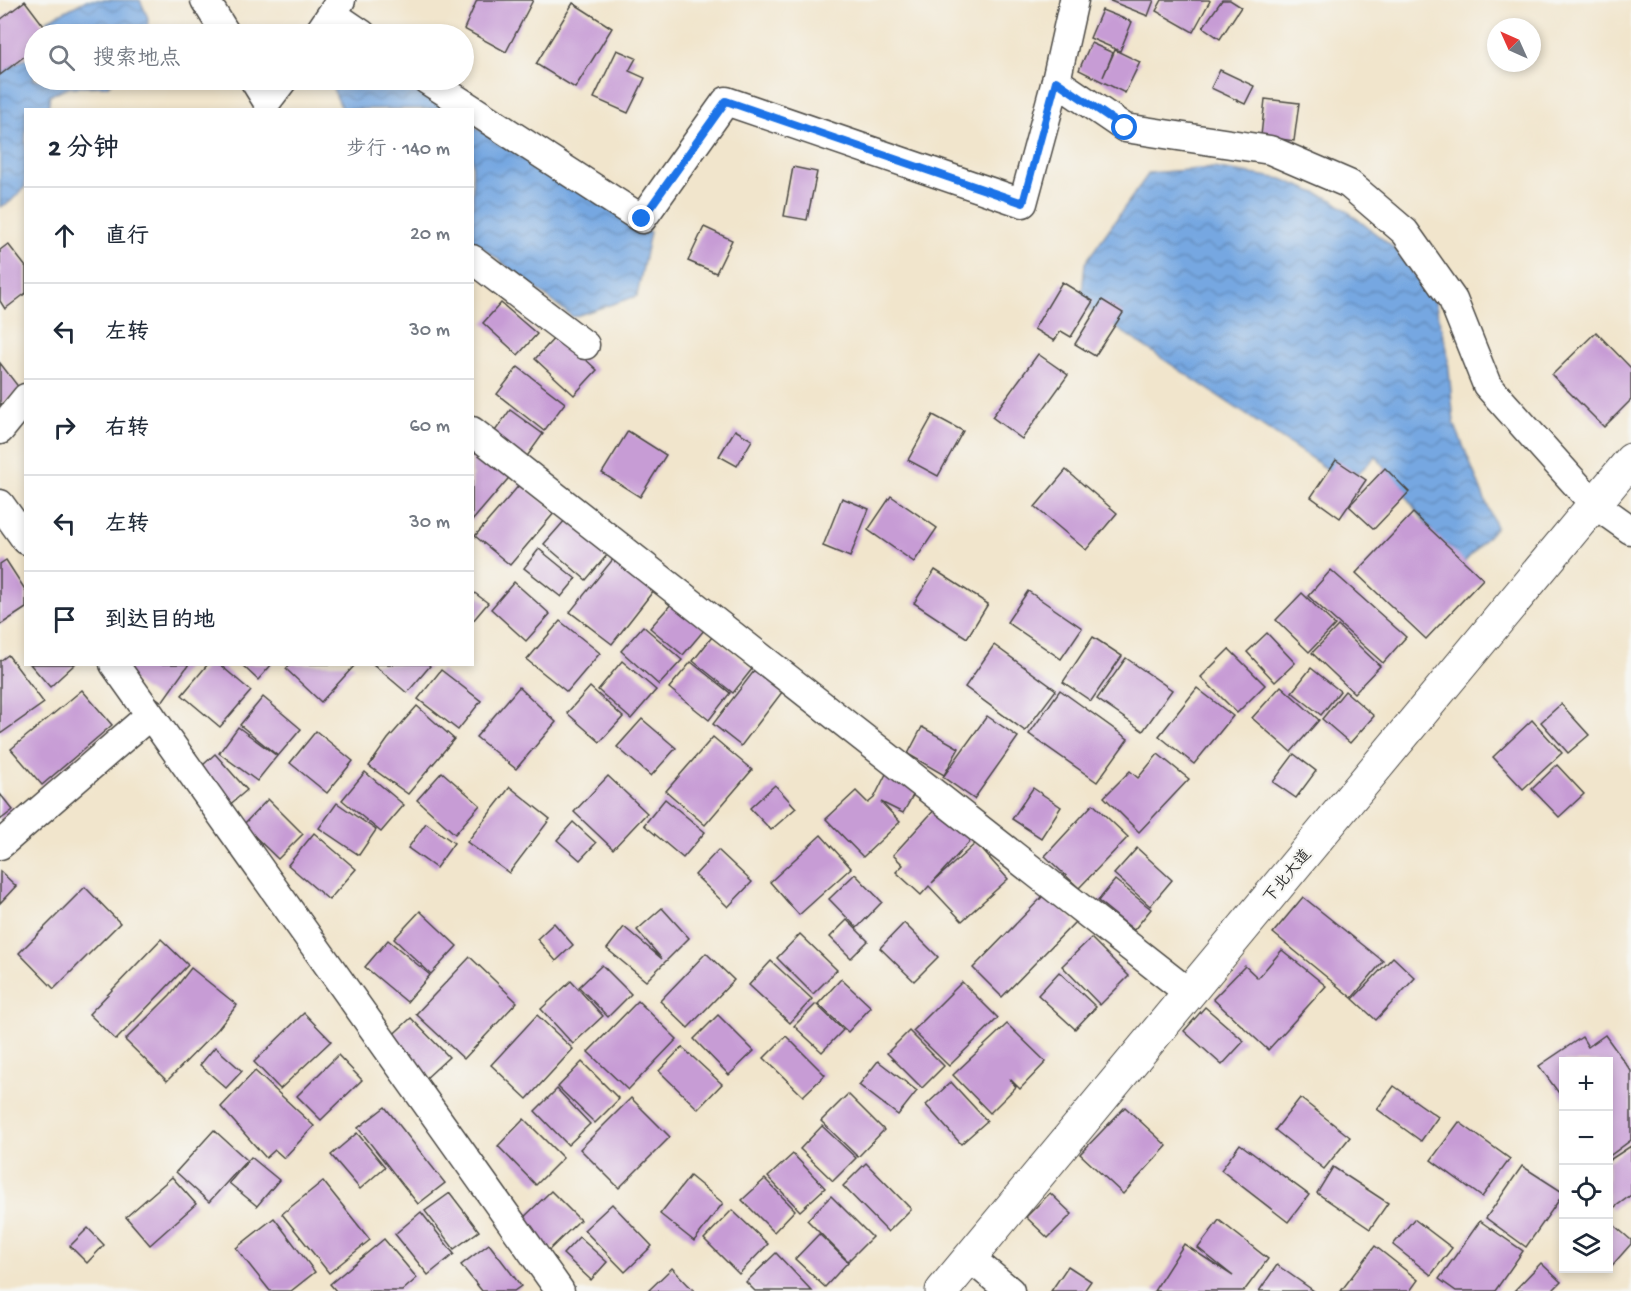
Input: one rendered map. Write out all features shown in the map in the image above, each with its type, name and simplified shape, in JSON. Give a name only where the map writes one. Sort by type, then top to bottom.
[{"type":"street","points":[[206,0],[220,24]]},
{"type":"street","points":[[474,110],[642,219],[726,101],[1023,203],[1056,81],[1074,0]]},
{"type":"street","points":[[331,16],[345,24]]},
{"type":"street","points":[[1056,81],[1125,128],[1270,150],[1349,184],[1405,232],[1453,300],[1487,385],[1593,503],[1631,530]]},
{"type":"street","points":[[442,90],[470,108]]},
{"type":"street","points":[[474,261],[585,345]]},
{"type":"street","points":[[0,430],[24,400]]},
{"type":"street","points":[[474,433],[1189,993]]},
{"type":"street","name":"下北大道","points":[[942,1291],[1593,503],[1631,460]]},
{"type":"street","points":[[0,504],[24,537]]},
{"type":"street","points":[[115,666],[560,1291]]},
{"type":"street","points":[[0,844],[150,715]]},
{"type":"street","points":[[970,1258],[1011,1291]]},
{"type":"water","points":[[87,0],[140,0],[148,18],[148,24],[49,24],[47,20]]},
{"type":"water","points":[[24,60],[24,90],[63,90],[50,95],[48,108],[24,108],[24,188],[10,202],[0,207],[0,73]]},
{"type":"water","points":[[333,90],[416,90],[445,108],[342,108]]},
{"type":"water","points":[[474,126],[650,232],[637,296],[573,317],[474,241]]},
{"type":"water","points":[[1213,168],[1282,179],[1333,200],[1395,249],[1435,302],[1447,349],[1454,423],[1496,527],[1459,568],[1376,456],[1348,483],[1081,304],[1085,263],[1149,173]]},
{"type":"building","points":[[477,0],[533,0],[506,52],[474,34],[474,24],[466,24]]},
{"type":"building","points":[[1108,0],[1154,0],[1148,16]]},
{"type":"building","points":[[1162,0],[1210,1],[1193,32],[1156,11]]},
{"type":"building","points":[[1222,0],[1230,0],[1241,7],[1220,39],[1203,27]]},
{"type":"building","points":[[25,1],[42,24],[24,24],[24,57],[0,75],[0,20]]},
{"type":"building","points":[[573,3],[612,28],[575,88],[536,64]]},
{"type":"building","points":[[1102,10],[1132,22],[1120,51],[1090,38]]},
{"type":"building","points":[[1091,43],[1113,53],[1103,77],[1115,50],[1140,62],[1125,93],[1079,70]]},
{"type":"building","points":[[617,50],[636,58],[629,71],[645,78],[628,113],[594,98]]},
{"type":"building","points":[[1220,70],[1254,86],[1245,104],[1211,88]]},
{"type":"building","points":[[1265,99],[1299,103],[1294,141],[1261,136]]},
{"type":"building","points":[[793,167],[817,172],[807,220],[784,216]]},
{"type":"building","points":[[704,227],[732,240],[716,273],[688,261]]},
{"type":"building","points":[[8,244],[24,264],[24,295],[5,309],[0,301],[0,250]]},
{"type":"building","points":[[1062,282],[1093,301],[1071,337],[1061,331],[1054,341],[1034,329]]},
{"type":"building","points":[[1102,300],[1123,313],[1095,356],[1075,344]]},
{"type":"building","points":[[501,303],[537,334],[518,355],[483,323]]},
{"type":"building","points":[[1596,332],[1631,368],[1631,400],[1604,427],[1552,375]]},
{"type":"building","points":[[558,334],[597,370],[574,395],[535,359]]},
{"type":"building","points":[[1038,354],[1068,375],[1022,439],[992,417]]},
{"type":"building","points":[[0,363],[20,389],[0,405]]},
{"type":"building","points":[[518,367],[565,403],[544,431],[497,394]]},
{"type":"building","points":[[510,410],[543,434],[523,462],[490,438]]},
{"type":"building","points":[[933,415],[963,431],[938,476],[908,460]]},
{"type":"building","points":[[735,430],[752,440],[737,466],[719,456]]},
{"type":"building","points":[[628,431],[666,455],[640,497],[602,473]]},
{"type":"building","points":[[482,445],[513,473],[474,519],[474,454]]},
{"type":"building","points":[[1336,460],[1366,480],[1340,518],[1311,497]]},
{"type":"building","points":[[1385,468],[1409,492],[1374,529],[1349,506]]},
{"type":"building","points":[[1066,470],[1117,513],[1086,550],[1035,507]]},
{"type":"building","points":[[521,483],[555,512],[510,565],[475,536]]},
{"type":"building","points":[[891,496],[937,528],[914,562],[868,530]]},
{"type":"building","points":[[842,498],[869,509],[850,557],[823,546]]},
{"type":"building","points":[[1413,513],[1483,579],[1426,639],[1356,573]]},
{"type":"building","points":[[566,519],[608,554],[586,580],[544,544]]},
{"type":"building","points":[[539,549],[576,579],[561,597],[524,568]]},
{"type":"building","points":[[614,558],[654,590],[612,644],[570,612]]},
{"type":"building","points":[[6,560],[24,588],[24,609],[0,625],[0,564]]},
{"type":"building","points":[[935,570],[988,604],[967,638],[914,603]]},
{"type":"building","points":[[1331,570],[1406,637],[1383,663],[1308,596]]},
{"type":"building","points":[[514,582],[550,614],[526,641],[491,609]]},
{"type":"building","points":[[1028,591],[1082,628],[1061,659],[1007,622]]},
{"type":"building","points":[[474,592],[488,603],[474,620]]},
{"type":"building","points":[[1302,593],[1335,625],[1309,652],[1276,620]]},
{"type":"building","points":[[673,602],[705,629],[683,655],[650,628]]},
{"type":"building","points":[[560,621],[600,653],[567,692],[527,660]]},
{"type":"building","points":[[643,626],[682,660],[659,685],[621,651]]},
{"type":"building","points":[[1338,626],[1380,666],[1354,693],[1312,653]]},
{"type":"building","points":[[1267,633],[1295,663],[1275,682],[1247,652]]},
{"type":"building","points":[[712,637],[752,669],[733,693],[693,661]]},
{"type":"building","points":[[1093,637],[1122,656],[1091,701],[1063,682]]},
{"type":"building","points":[[994,645],[1056,690],[1025,731],[965,687]]},
{"type":"building","points":[[1229,649],[1265,685],[1237,713],[1201,677]]},
{"type":"building","points":[[8,655],[44,703],[0,734],[0,661]]},
{"type":"building","points":[[1126,658],[1172,690],[1143,731],[1097,699]]},
{"type":"building","points":[[622,661],[656,690],[631,719],[598,690]]},
{"type":"building","points":[[691,662],[730,693],[709,720],[669,688]]},
{"type":"building","points":[[32,666],[73,666],[50,687]]},
{"type":"building","points":[[123,666],[188,666],[162,702],[120,671]]},
{"type":"building","points":[[206,666],[221,666],[251,691],[220,727],[182,695]]},
{"type":"building","points":[[243,666],[270,666],[258,680]]},
{"type":"building","points":[[288,666],[354,666],[321,702],[286,669]]},
{"type":"building","points":[[375,666],[430,666],[407,693]]},
{"type":"building","points":[[758,666],[786,687],[741,746],[713,724]]},
{"type":"building","points":[[1311,668],[1340,691],[1321,715],[1292,692]]},
{"type":"building","points":[[441,670],[481,701],[458,730],[418,699]]},
{"type":"building","points":[[1281,686],[1319,720],[1291,752],[1252,718]]},
{"type":"building","points":[[519,687],[556,722],[516,769],[476,737]]},
{"type":"building","points":[[590,687],[623,717],[600,742],[567,713]]},
{"type":"building","points":[[1197,688],[1233,716],[1194,764],[1159,736]]},
{"type":"building","points":[[82,690],[112,725],[42,785],[11,749]]},
{"type":"building","points":[[1060,690],[1128,739],[1097,782],[1029,734]]},
{"type":"building","points":[[1345,691],[1374,716],[1350,743],[1322,719]]},
{"type":"building","points":[[263,697],[301,729],[278,756],[240,725]]},
{"type":"building","points":[[1561,704],[1589,735],[1568,753],[1541,722]]},
{"type":"building","points":[[417,706],[454,739],[408,794],[369,766],[388,739]]},
{"type":"building","points":[[987,716],[1018,737],[974,799],[943,777]]},
{"type":"building","points":[[642,719],[676,748],[651,776],[617,747]]},
{"type":"building","points":[[1532,720],[1562,753],[1523,789],[1493,757]]},
{"type":"building","points":[[238,727],[277,756],[257,781],[219,753]]},
{"type":"building","points":[[922,727],[959,748],[944,775],[908,754]]},
{"type":"building","points":[[316,731],[353,761],[327,793],[290,763]]},
{"type":"building","points":[[713,737],[752,770],[705,825],[666,791]]},
{"type":"building","points":[[215,754],[247,790],[221,812],[190,777]]},
{"type":"building","points":[[1158,754],[1189,779],[1139,832],[1104,797],[1130,771],[1138,778]]},
{"type":"building","points":[[1294,754],[1316,771],[1296,798],[1273,782]]},
{"type":"building","points":[[1557,765],[1584,794],[1559,817],[1532,789]]},
{"type":"building","points":[[365,772],[404,805],[381,832],[342,800]]},
{"type":"building","points":[[442,772],[480,805],[455,834],[417,800]]},
{"type":"building","points":[[887,772],[917,788],[903,813],[881,802],[900,822],[863,857],[826,819],[856,791],[868,803],[874,798]]},
{"type":"building","points":[[608,776],[647,813],[613,849],[574,812]]},
{"type":"building","points":[[775,785],[796,808],[771,830],[750,808]]},
{"type":"building","points":[[510,787],[550,819],[509,873],[467,842]]},
{"type":"building","points":[[1033,788],[1061,807],[1041,838],[1012,819]]},
{"type":"building","points":[[0,794],[13,810],[0,820]]},
{"type":"building","points":[[268,799],[303,834],[278,859],[243,825]]},
{"type":"building","points":[[665,799],[705,832],[683,858],[644,825]]},
{"type":"building","points":[[337,803],[376,830],[359,855],[319,828]]},
{"type":"building","points":[[1093,804],[1128,837],[1079,888],[1045,856]]},
{"type":"building","points":[[938,806],[973,838],[932,883],[976,843],[1008,879],[962,921],[929,886],[921,895],[896,872],[903,865],[893,855]]},
{"type":"building","points":[[573,822],[596,843],[580,860],[557,840]]},
{"type":"building","points":[[426,823],[454,843],[436,868],[408,848]]},
{"type":"building","points":[[314,833],[356,869],[329,900],[288,865]]},
{"type":"building","points":[[821,835],[851,868],[799,915],[770,882]]},
{"type":"building","points":[[1137,848],[1172,880],[1150,906],[1114,874]]},
{"type":"building","points":[[718,850],[752,882],[728,907],[695,875]]},
{"type":"building","points":[[0,871],[16,886],[0,903]]},
{"type":"building","points":[[855,874],[882,902],[857,928],[829,899]]},
{"type":"building","points":[[1115,880],[1151,909],[1134,930],[1098,901]]},
{"type":"building","points":[[85,887],[120,923],[54,989],[19,953]]},
{"type":"building","points":[[1045,894],[1075,922],[1002,997],[973,968]]},
{"type":"building","points":[[1303,897],[1383,961],[1352,998],[1273,933]]},
{"type":"building","points":[[662,908],[689,938],[646,981],[607,949],[624,927],[662,959],[637,930]]},
{"type":"building","points":[[420,911],[457,946],[431,974],[394,939]]},
{"type":"building","points":[[847,920],[868,941],[851,958],[830,937]]},
{"type":"building","points":[[554,923],[573,945],[556,961],[537,939]]},
{"type":"building","points":[[904,923],[938,957],[914,981],[880,948]]},
{"type":"building","points":[[800,934],[837,970],[813,994],[777,958]]},
{"type":"building","points":[[1091,938],[1129,976],[1100,1005],[1062,966]]},
{"type":"building","points":[[161,939],[188,965],[116,1040],[89,1014]]},
{"type":"building","points":[[388,940],[430,975],[407,1002],[365,967]]},
{"type":"building","points":[[1282,950],[1326,986],[1268,1050],[1213,999],[1245,966],[1258,978]]},
{"type":"building","points":[[706,953],[734,980],[688,1028],[660,1001]]},
{"type":"building","points":[[470,957],[517,1002],[464,1059],[416,1014]]},
{"type":"building","points":[[1393,957],[1415,978],[1376,1020],[1353,999]]},
{"type":"building","points":[[771,961],[812,999],[790,1023],[749,985]]},
{"type":"building","points":[[602,965],[631,994],[608,1017],[579,987]]},
{"type":"building","points":[[191,968],[237,1005],[218,1029],[167,1081],[125,1040],[170,995]]},
{"type":"building","points":[[1059,972],[1096,1007],[1075,1029],[1038,995]]},
{"type":"building","points":[[841,979],[871,1007],[848,1032],[818,1004]]},
{"type":"building","points":[[571,981],[603,1016],[573,1044],[541,1009]]},
{"type":"building","points":[[962,982],[998,1018],[949,1066],[913,1031]]},
{"type":"building","points":[[638,1001],[677,1039],[628,1090],[588,1052]]},
{"type":"building","points":[[816,1004],[843,1030],[822,1052],[794,1026]]},
{"type":"building","points":[[1205,1007],[1244,1041],[1222,1065],[1184,1031]]},
{"type":"building","points":[[304,1013],[331,1041],[280,1089],[254,1062]]},
{"type":"building","points":[[537,1015],[573,1049],[527,1099],[491,1065]]},
{"type":"building","points":[[718,1015],[754,1051],[729,1075],[694,1039]]},
{"type":"building","points":[[411,1018],[449,1057],[424,1080],[386,1041]]},
{"type":"building","points":[[1007,1024],[1046,1062],[1020,1089],[1010,1079],[1016,1087],[990,1113],[953,1075]]},
{"type":"building","points":[[909,1031],[944,1066],[922,1088],[887,1053]]},
{"type":"building","points":[[1605,1035],[1631,1071],[1631,1140],[1613,1153],[1613,1057],[1559,1057],[1559,1093],[1539,1066],[1582,1037],[1588,1047]]},
{"type":"building","points":[[786,1036],[825,1075],[803,1096],[764,1058]]},
{"type":"building","points":[[215,1047],[242,1071],[226,1088],[200,1065]]},
{"type":"building","points":[[682,1047],[722,1084],[698,1109],[659,1071]]},
{"type":"building","points":[[338,1055],[362,1080],[321,1120],[297,1096]]},
{"type":"building","points":[[878,1061],[917,1091],[898,1115],[859,1085]]},
{"type":"building","points":[[582,1062],[619,1099],[595,1123],[558,1087]]},
{"type":"building","points":[[255,1071],[314,1126],[284,1158],[275,1150],[266,1158],[221,1107]]},
{"type":"building","points":[[951,1082],[987,1121],[961,1144],[926,1105]]},
{"type":"building","points":[[1394,1086],[1438,1117],[1421,1141],[1377,1109]]},
{"type":"building","points":[[557,1089],[590,1124],[568,1145],[535,1111]]},
{"type":"building","points":[[848,1094],[884,1130],[858,1157],[821,1121]]},
{"type":"building","points":[[631,1098],[670,1137],[619,1188],[580,1149]]},
{"type":"building","points":[[1300,1098],[1350,1137],[1324,1169],[1275,1130]]},
{"type":"building","points":[[385,1107],[445,1183],[418,1204],[358,1128]]},
{"type":"building","points":[[1125,1107],[1167,1146],[1123,1194],[1080,1154]]},
{"type":"building","points":[[524,1119],[563,1158],[536,1185],[498,1146]]},
{"type":"building","points":[[1459,1122],[1510,1159],[1482,1197],[1431,1160]]},
{"type":"building","points":[[822,1126],[856,1158],[833,1181],[800,1149]]},
{"type":"building","points":[[214,1130],[247,1160],[209,1202],[176,1172]]},
{"type":"building","points":[[357,1133],[385,1167],[360,1189],[331,1155]]},
{"type":"building","points":[[1240,1144],[1309,1195],[1288,1222],[1221,1170]]},
{"type":"building","points":[[1631,1146],[1631,1195],[1613,1208],[1613,1165],[1613,1158]]},
{"type":"building","points":[[793,1154],[825,1188],[800,1211],[768,1177]]},
{"type":"building","points":[[251,1157],[279,1180],[257,1206],[229,1183]]},
{"type":"building","points":[[866,1163],[911,1209],[888,1232],[843,1186]]},
{"type":"building","points":[[1522,1166],[1559,1190],[1559,1200],[1526,1247],[1486,1218]]},
{"type":"building","points":[[1333,1167],[1388,1203],[1370,1229],[1317,1193]]},
{"type":"building","points":[[690,1176],[723,1203],[694,1241],[660,1214]]},
{"type":"building","points":[[172,1177],[196,1204],[150,1245],[126,1217]]},
{"type":"building","points":[[765,1179],[795,1210],[774,1232],[742,1200]]},
{"type":"building","points":[[323,1181],[370,1240],[329,1273],[282,1214]]},
{"type":"building","points":[[551,1191],[580,1220],[548,1251],[519,1222]]},
{"type":"building","points":[[450,1193],[479,1231],[454,1249],[425,1211]]},
{"type":"building","points":[[1050,1193],[1072,1214],[1048,1238],[1026,1217]]},
{"type":"building","points":[[831,1196],[872,1237],[848,1261],[807,1220]]},
{"type":"building","points":[[612,1204],[652,1246],[625,1272],[584,1230]]},
{"type":"building","points":[[732,1210],[768,1244],[739,1274],[704,1239]]},
{"type":"building","points":[[421,1212],[454,1254],[428,1275],[395,1234]]},
{"type":"building","points":[[274,1218],[315,1272],[291,1291],[270,1291],[236,1248]]},
{"type":"building","points":[[1414,1219],[1452,1248],[1431,1275],[1393,1245]]},
{"type":"building","points":[[1219,1220],[1268,1259],[1244,1291],[1154,1291],[1184,1244],[1233,1276],[1198,1248]]},
{"type":"building","points":[[1480,1221],[1523,1251],[1495,1291],[1456,1291],[1439,1279]]},
{"type":"building","points":[[1613,1224],[1631,1240],[1631,1244],[1613,1264]]},
{"type":"building","points":[[88,1228],[104,1245],[87,1263],[70,1246]]},
{"type":"building","points":[[819,1234],[848,1262],[825,1287],[795,1259]]},
{"type":"building","points":[[579,1237],[607,1262],[591,1280],[563,1254]]},
{"type":"building","points":[[384,1239],[417,1278],[402,1291],[336,1291],[330,1284]]},
{"type":"building","points":[[489,1244],[521,1286],[514,1291],[482,1291],[461,1265]]},
{"type":"building","points":[[1375,1246],[1418,1280],[1410,1291],[1341,1291]]},
{"type":"building","points":[[776,1253],[812,1291],[755,1291],[746,1282]]},
{"type":"building","points":[[1541,1263],[1561,1282],[1552,1291],[1514,1291]]},
{"type":"building","points":[[1277,1265],[1314,1291],[1259,1291]]},
{"type":"building","points":[[1068,1266],[1091,1281],[1084,1291],[1051,1291]]},
{"type":"building","points":[[672,1268],[694,1291],[648,1291]]},
{"type":"route","points":[[642,219],[726,101],[1023,203],[1056,81],[1125,128]]}]
